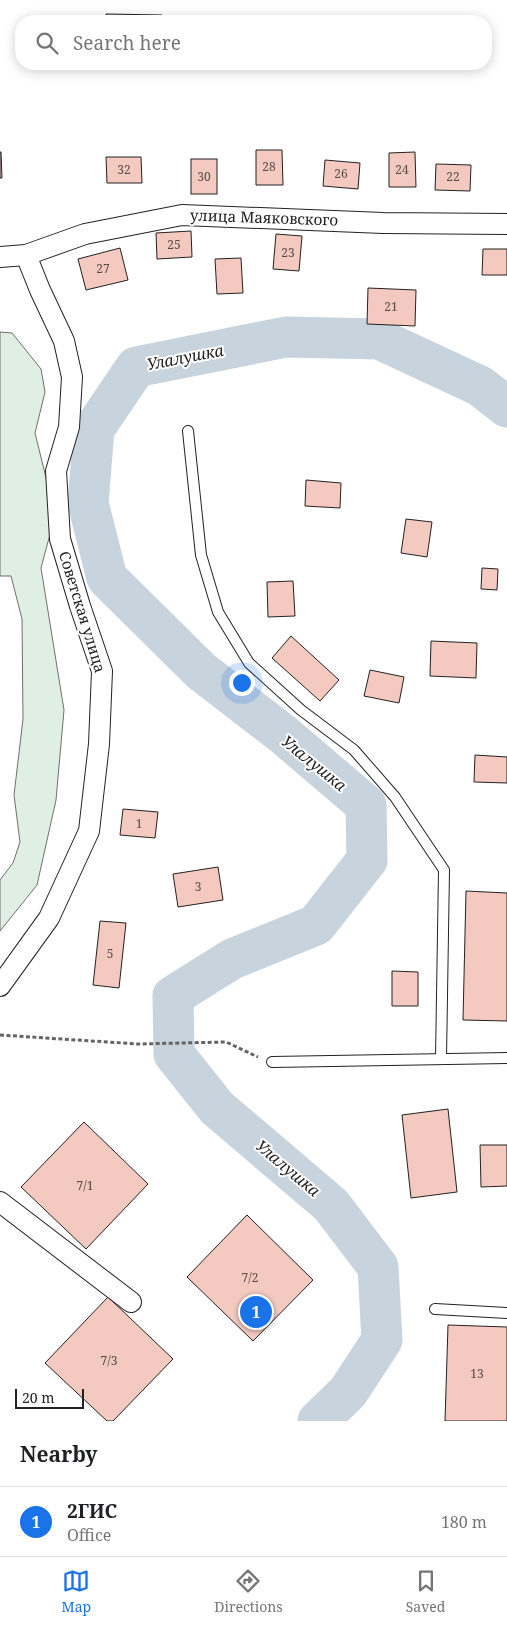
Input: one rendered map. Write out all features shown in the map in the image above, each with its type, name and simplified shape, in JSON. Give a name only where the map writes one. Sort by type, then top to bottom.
[{"type":"street","name":"улица Маяковского","points":[[0,257],[26,254],[85,234],[182,215],[383,223],[507,224]]},
{"type":"street","name":"Советская улица","points":[[0,986],[49,918],[89,832],[99,744],[102,671],[60,539],[56,471],[69,427],[72,377],[64,341],[40,290],[26,254]]},
{"type":"street","points":[[0,1202],[131,1302]]},
{"type":"lane","points":[[188,431],[201,555],[218,612],[249,663],[301,710],[354,750],[395,797],[444,870],[441,1059]]},
{"type":"lane","points":[[272,1062],[507,1058]]},
{"type":"lane","points":[[435,1309],[507,1313]]},
{"type":"path","points":[[0,1035],[138,1044],[226,1042],[272,1062]]},
{"type":"green space","points":[[0,332],[12,333],[41,369],[45,392],[35,433],[51,498],[53,523],[41,568],[64,710],[56,800],[37,885],[0,931],[0,880],[13,863],[20,842],[14,795],[23,719],[22,619],[11,576],[0,576]]},
{"type":"building","points":[[106,14],[162,15],[106,15]]},
{"type":"building","points":[[256,150],[282,150],[283,185],[256,185]]},
{"type":"building","points":[[1,152],[2,178],[0,178]]},
{"type":"building","points":[[415,152],[416,187],[389,187],[389,153]]},
{"type":"building","points":[[106,157],[141,157],[142,183],[107,183]]},
{"type":"building","points":[[191,159],[217,159],[217,194],[191,194]]},
{"type":"building","points":[[325,160],[360,163],[358,189],[323,186]]},
{"type":"building","points":[[436,164],[471,165],[470,191],[435,190]]},
{"type":"building","points":[[191,231],[192,257],[157,259],[156,233]]},
{"type":"building","points":[[276,234],[302,236],[299,271],[273,269]]},
{"type":"building","points":[[120,248],[128,280],[86,290],[78,259]]},
{"type":"building","points":[[483,249],[507,249],[507,275],[482,275]]},
{"type":"building","points":[[241,258],[243,293],[217,294],[215,259]]},
{"type":"building","points":[[368,288],[416,290],[415,326],[367,324]]},
{"type":"building","points":[[306,480],[341,483],[340,508],[305,506]]},
{"type":"building","points":[[406,519],[432,522],[427,557],[401,553]]},
{"type":"building","points":[[482,568],[498,569],[497,590],[481,589]]},
{"type":"building","points":[[293,581],[295,616],[268,617],[267,582]]},
{"type":"building","points":[[291,636],[339,680],[320,701],[272,658]]},
{"type":"building","points":[[431,641],[477,643],[476,678],[430,676]]},
{"type":"building","points":[[370,670],[404,677],[399,703],[364,696]]},
{"type":"building","points":[[475,755],[507,757],[507,783],[474,782]]},
{"type":"building","points":[[123,809],[158,812],[155,838],[120,835]]},
{"type":"building","points":[[218,867],[223,900],[178,907],[173,874]]},
{"type":"building","points":[[466,891],[507,893],[507,1021],[463,1020]]},
{"type":"building","points":[[100,921],[126,923],[119,988],[93,985]]},
{"type":"building","points":[[392,971],[418,972],[418,1006],[392,1006]]},
{"type":"building","points":[[448,1109],[457,1192],[411,1198],[402,1115]]},
{"type":"building","points":[[84,1122],[148,1184],[86,1249],[21,1187]]},
{"type":"building","points":[[480,1145],[507,1145],[507,1186],[481,1187]]},
{"type":"building","points":[[247,1215],[313,1280],[253,1341],[187,1277]]},
{"type":"building","points":[[108,1297],[173,1359],[113,1421],[107,1421],[45,1363]]},
{"type":"building","points":[[448,1325],[507,1327],[507,1421],[445,1421]]},
{"type":"waterway","name":"Улалушка","points":[[318,1421],[348,1392],[382,1340],[378,1267],[331,1205],[217,1108],[174,1054],[173,996],[232,959],[316,925],[367,860],[366,805],[284,735],[201,671],[107,578],[88,503],[94,429],[136,367],[286,337],[379,339],[480,386],[507,407]]},
{"type":"place","name":"2ГИС","points":[[256,1312]]}]
